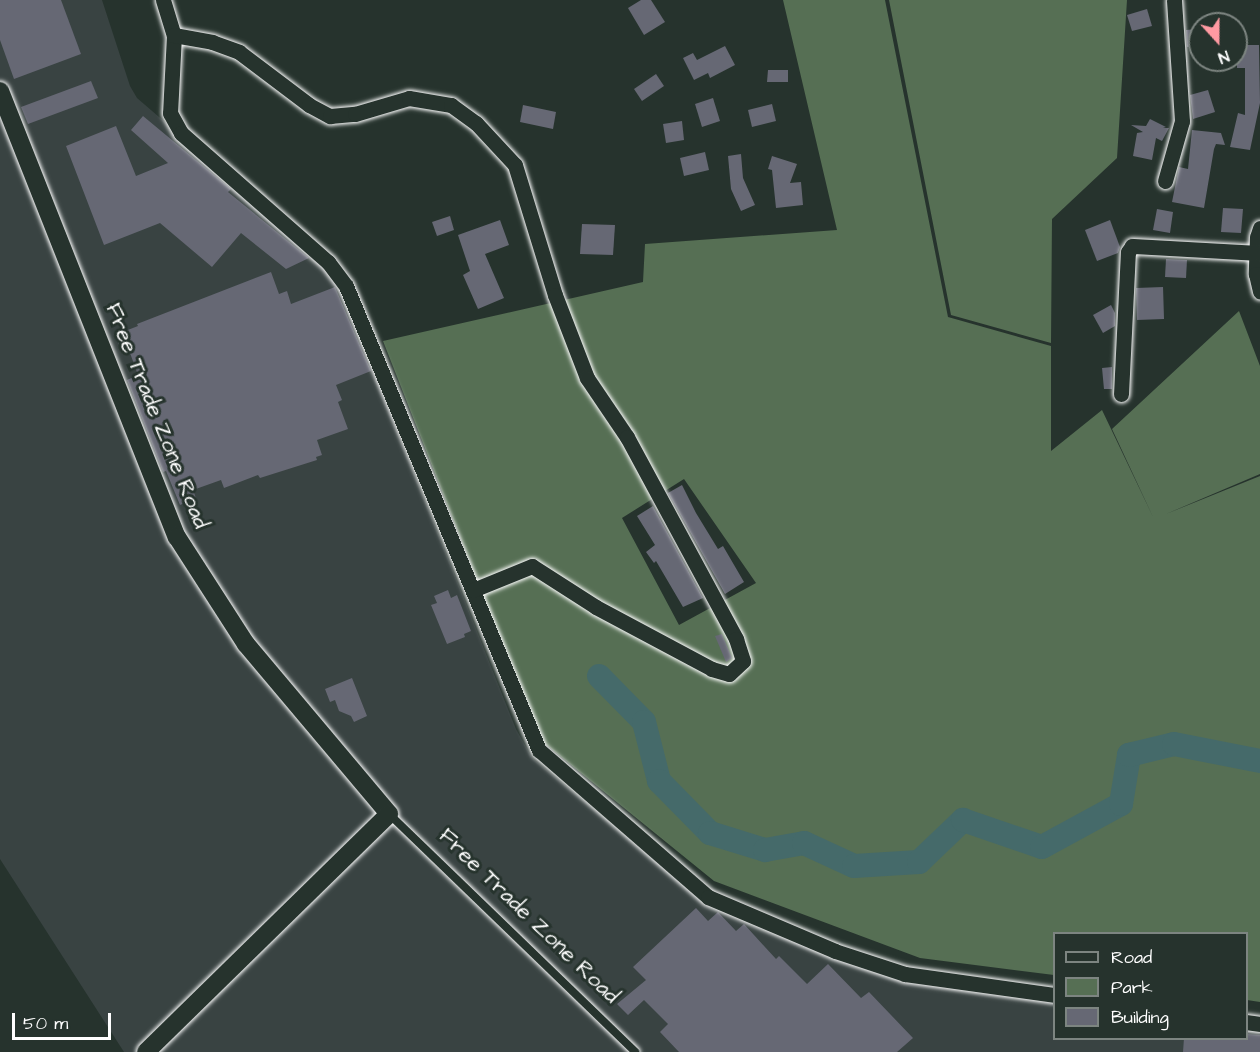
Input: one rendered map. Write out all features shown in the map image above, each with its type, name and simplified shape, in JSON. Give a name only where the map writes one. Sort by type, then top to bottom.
[{"type":"street","points":[[163,0],[174,35],[170,112],[181,133],[328,262],[346,286],[539,750],[708,897],[835,951],[905,974],[1053,995]]},
{"type":"street","points":[[1165,181],[1182,121],[1174,0]]},
{"type":"street","points":[[174,35],[212,42],[239,52],[309,105],[330,116],[355,114],[409,98],[451,105],[476,123],[515,165],[555,295],[587,378],[627,437],[736,639],[743,661],[729,674],[712,669],[596,607],[532,566],[473,590]]},
{"type":"street","name":"Free Trade Zone Road","points":[[0,91],[177,537],[246,644],[388,814]]},
{"type":"street","points":[[1260,228],[1256,253],[1260,292]]},
{"type":"street","points":[[1121,394],[1128,252],[1132,246],[1256,253]]},
{"type":"street","points":[[146,1052],[388,814]]},
{"type":"lane","name":"Free Trade Zone Road","points":[[388,814],[635,1052]]},
{"type":"shaded area","points":[[0,0],[102,0],[130,86],[137,98],[331,265],[516,729],[532,758],[685,884],[915,975],[1053,993],[1053,1040],[1248,1040],[1248,1018],[1260,1019],[1260,1052],[124,1052],[0,859]]},
{"type":"green space","points":[[783,0],[885,0],[948,317],[1051,346],[1051,451],[1102,410],[1154,519],[1112,429],[1239,311],[1260,366],[1260,474],[1166,514],[1260,476],[1260,1002],[1248,1000],[1248,932],[1053,932],[1053,975],[920,958],[714,881],[539,739],[383,341],[643,282],[645,244],[837,230]],"holes":[[[684,479],[756,583],[679,625],[622,518]]]},
{"type":"green space","points":[[889,0],[1127,0],[1117,158],[1052,219],[1051,343],[951,315]]},
{"type":"building","points":[[0,0],[61,0],[81,54],[14,79],[0,40]]},
{"type":"building","points":[[641,0],[651,0],[665,22],[644,35],[628,8]]},
{"type":"building","points":[[1147,9],[1152,26],[1132,31],[1127,15]]},
{"type":"building","points":[[1186,30],[1188,30],[1188,47],[1187,47]]},
{"type":"building","points":[[1248,45],[1259,45],[1260,103],[1250,150],[1230,147],[1238,113],[1245,115],[1245,72],[1248,72]]},
{"type":"building","points":[[725,46],[735,65],[710,78],[708,73],[694,80],[683,58],[693,53],[697,60]]},
{"type":"building","points":[[768,70],[788,70],[788,82],[767,82]]},
{"type":"building","points":[[656,74],[664,86],[642,101],[634,89]]},
{"type":"building","points":[[91,81],[98,98],[28,124],[21,107]]},
{"type":"building","points":[[1208,90],[1215,112],[1193,119],[1190,95]]},
{"type":"building","points":[[713,98],[720,121],[702,127],[695,104]]},
{"type":"building","points":[[772,104],[776,121],[752,127],[748,110]]},
{"type":"building","points":[[523,105],[556,112],[553,129],[520,122]]},
{"type":"building","points":[[143,116],[231,189],[228,192],[309,258],[286,269],[241,233],[212,267],[160,223],[104,245],[66,146],[116,126],[136,176],[168,163],[131,130]]},
{"type":"building","points":[[1150,119],[1166,127],[1163,128],[1169,128],[1162,141],[1156,138],[1152,160],[1133,156],[1137,133],[1143,132],[1131,125],[1146,126]]},
{"type":"building","points":[[682,121],[684,140],[666,143],[663,124]]},
{"type":"building","points":[[1192,130],[1221,133],[1225,145],[1216,144],[1214,149],[1204,208],[1172,202],[1179,167],[1188,169]]},
{"type":"building","points":[[705,152],[709,170],[684,176],[680,158]]},
{"type":"building","points":[[741,154],[743,178],[755,205],[741,211],[731,189],[728,156]]},
{"type":"building","points":[[772,156],[797,164],[790,183],[801,182],[803,205],[776,208],[772,170],[768,169]]},
{"type":"building","points":[[1223,208],[1243,209],[1241,233],[1221,232]]},
{"type":"building","points":[[1157,209],[1173,212],[1170,233],[1153,230]]},
{"type":"building","points":[[450,216],[454,230],[437,236],[432,222]]},
{"type":"building","points":[[500,220],[509,245],[485,254],[504,298],[478,309],[463,275],[470,271],[458,235]]},
{"type":"building","points":[[1110,220],[1120,247],[1118,253],[1097,261],[1085,230]]},
{"type":"building","points":[[582,224],[615,225],[613,255],[580,254]]},
{"type":"building","points":[[1166,259],[1187,260],[1186,278],[1165,277]]},
{"type":"building","points":[[271,272],[279,294],[287,291],[291,304],[335,287],[371,371],[336,385],[342,400],[338,402],[348,429],[317,440],[322,455],[316,457],[317,460],[260,478],[258,475],[224,488],[221,480],[193,490],[196,498],[180,505],[166,471],[163,472],[127,380],[138,375],[126,342],[119,345],[115,335],[138,326],[137,324]]},
{"type":"building","points":[[1163,287],[1164,319],[1137,320],[1136,288]]},
{"type":"building","points":[[1111,305],[1115,313],[1115,326],[1103,333],[1093,315]]},
{"type":"building","points":[[1112,367],[1112,389],[1104,389],[1102,368]]},
{"type":"building","points":[[682,485],[718,549],[723,546],[744,582],[725,594],[668,493]]},
{"type":"building","points":[[653,506],[703,598],[683,607],[656,561],[654,563],[646,552],[655,545],[637,516]]},
{"type":"building","points":[[448,590],[451,598],[457,595],[471,631],[464,634],[465,637],[447,644],[431,605],[437,603],[434,596]]},
{"type":"building","points":[[722,634],[732,658],[726,662],[715,636]]},
{"type":"building","points":[[352,678],[367,716],[354,722],[351,716],[339,711],[335,700],[330,702],[325,689]]},
{"type":"building","points":[[696,908],[708,921],[718,912],[736,931],[744,924],[776,959],[779,956],[807,984],[828,964],[861,998],[869,992],[913,1038],[897,1052],[679,1052],[660,1032],[668,1024],[644,1000],[628,1015],[617,1004],[646,980],[633,967]]},
{"type":"building","points":[[1248,1034],[1260,1035],[1260,1052],[1183,1052],[1184,1040],[1248,1040]]},
{"type":"waterway","points":[[599,676],[644,722],[659,781],[710,833],[765,850],[804,843],[854,866],[919,862],[963,820],[1042,847],[1121,804],[1129,755],[1174,744],[1260,761]]}]
